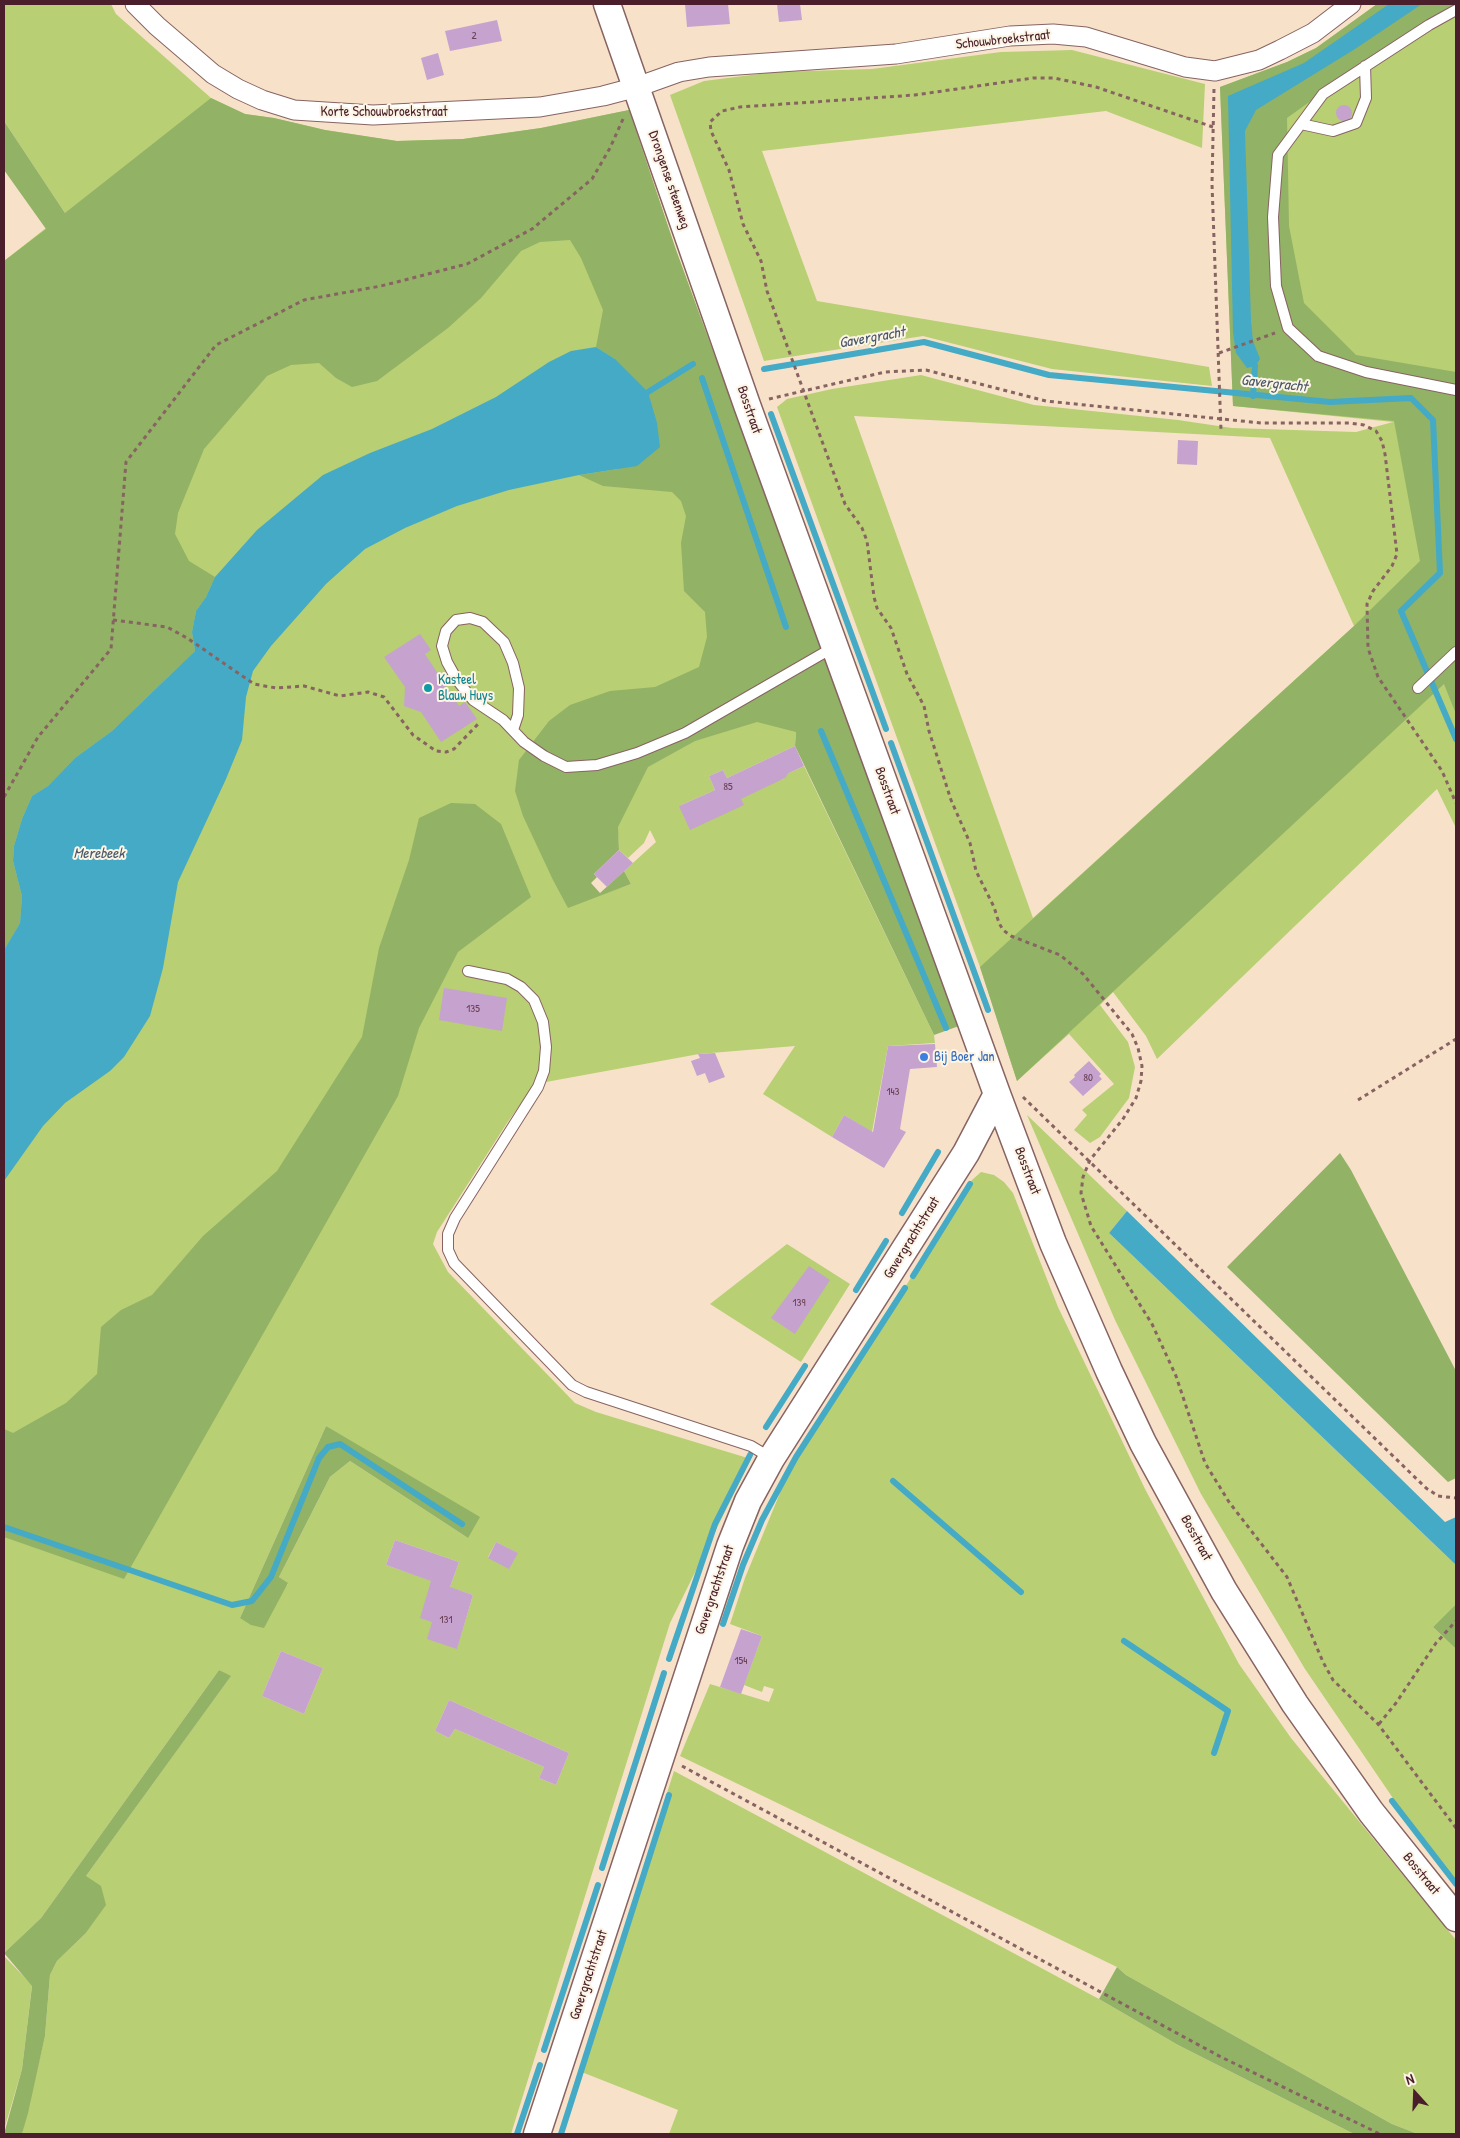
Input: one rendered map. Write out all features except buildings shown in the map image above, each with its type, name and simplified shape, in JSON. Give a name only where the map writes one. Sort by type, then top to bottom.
[{"type":"street","name":"Korte Schouwbroekstraat","points":[[135,4],[157,26],[213,74],[246,93],[294,110],[373,115],[540,107],[603,96],[637,87]]},
{"type":"street","name":"Drongense steenweg","points":[[607,4],[731,357]]},
{"type":"street","name":"Schouwbroekstraat","points":[[637,87],[679,72],[709,67],[896,54],[1010,36],[1053,34],[1086,37],[1185,67],[1215,71],[1258,60],[1280,50],[1313,33],[1352,4]]},
{"type":"street","name":"Bosstraat","points":[[731,357],[1000,1100],[1054,1243],[1109,1371],[1143,1443],[1224,1591],[1295,1704],[1371,1812],[1456,1918]]},
{"type":"street","name":"Gavergrachtstraat","points":[[537,2134],[730,1546],[748,1501],[772,1459],[1000,1100]]},
{"type":"lane","points":[[1456,10],[1364,66],[1323,94],[1278,155],[1274,216],[1276,286],[1288,328],[1318,356],[1366,372],[1456,390]]},
{"type":"lane","points":[[1301,124],[1333,131],[1356,123],[1366,98],[1364,66]]},
{"type":"lane","points":[[514,730],[518,715],[519,688],[513,663],[504,642],[483,622],[470,618],[456,620],[446,631],[442,646],[447,662],[457,680],[473,700],[514,730],[524,742],[537,752],[566,766],[597,765],[685,733],[835,647]]},
{"type":"lane","points":[[1418,688],[1456,652]]},
{"type":"lane","points":[[468,971],[507,979],[521,987],[534,1000],[543,1022],[546,1047],[544,1071],[538,1087],[448,1234],[448,1250],[454,1263],[572,1385],[586,1392],[751,1446],[772,1459]]},
{"type":"path","points":[[1215,71],[1212,184],[1221,431]]},
{"type":"path","points":[[1214,127],[1096,87],[1054,78],[1033,78],[915,94],[722,110],[710,122],[711,131],[729,170],[741,218],[762,261],[767,291],[845,504],[862,528],[867,541],[877,608],[891,628],[907,674],[924,706],[929,731],[951,800],[970,843],[976,871],[994,907],[999,923],[1003,930],[1011,936],[1060,955],[1083,974],[1132,1034],[1138,1048],[1142,1066],[1141,1081],[1136,1098],[1123,1119],[1090,1160],[1084,1177],[1081,1193],[1091,1226],[1152,1324],[1176,1376],[1205,1463],[1229,1502],[1287,1577],[1323,1662],[1333,1680],[1378,1724],[1456,1828]]},
{"type":"path","points":[[4,797],[38,737],[111,649],[126,462],[216,345],[304,300],[381,286],[467,264],[532,229],[592,179],[610,148],[637,87]]},
{"type":"path","points":[[1219,353],[1288,328]]},
{"type":"path","points":[[747,405],[803,389],[884,372],[926,370],[1046,401],[1261,424],[1364,424],[1376,431],[1382,441],[1397,554],[1392,566],[1373,591],[1367,604],[1368,648],[1378,677],[1442,771],[1456,803]]},
{"type":"path","points":[[113,620],[167,627],[187,638],[254,684],[276,688],[304,686],[340,696],[368,692],[384,697],[413,735],[436,751],[446,752],[454,750],[490,711]]},
{"type":"path","points":[[1358,1100],[1456,1039]]},
{"type":"path","points":[[1000,1100],[1024,1096],[1426,1488],[1438,1496],[1456,1498]]},
{"type":"path","points":[[1378,1724],[1396,1703],[1436,1643],[1456,1621]]},
{"type":"path","points":[[661,1754],[1221,2057],[1380,2134]]},
{"type":"green space","points":[[4,4],[111,4],[116,14],[211,98],[245,114],[274,118],[325,130],[397,141],[463,139],[541,128],[629,110],[676,250],[844,709],[796,732],[795,746],[727,778],[723,770],[709,776],[715,790],[679,806],[783,779],[789,773],[804,766],[934,1035],[935,1043],[888,1046],[872,1132],[844,1115],[832,1137],[763,1094],[795,1046],[699,1054],[535,1084],[507,1123],[437,1232],[433,1244],[448,1272],[575,1403],[596,1412],[751,1459],[670,1623],[511,2134],[22,2134],[45,2036],[50,1975],[57,1961],[85,1934],[86,1876],[230,1677],[219,1670],[41,1918],[4,1953],[4,261],[65,213],[4,121]],"holes":[[[650,830],[656,842],[624,871],[631,884],[568,907],[618,834],[619,850],[628,858],[644,843]],[[326,1426],[468,1538],[350,1461],[330,1477],[279,1577],[288,1584],[240,1618]],[[395,1540],[459,1562],[450,1587],[386,1565]],[[496,1542],[517,1553],[509,1568],[488,1557]],[[458,1590],[473,1595],[457,1648],[432,1622]],[[281,1651],[323,1668],[304,1714],[262,1696]],[[449,1700],[569,1753],[556,1785],[539,1778],[544,1767],[455,1729],[449,1738],[435,1731]]]},
{"type":"green space","points":[[1377,4],[1456,4],[1456,828],[1437,789],[1157,1059],[1146,1036],[1113,992],[1100,1005],[1128,1042],[1135,1067],[1129,1098],[1100,1137],[1090,1143],[1074,1130],[1087,1115],[1082,1110],[1114,1084],[1069,1034],[1017,1081],[980,967],[777,407],[787,399],[832,389],[921,375],[1034,405],[1178,420],[1232,428],[1356,432],[1393,422],[1233,406],[1220,87],[1287,62],[1316,48]],"holes":[[[854,416],[1270,438],[1354,626],[1033,918]]]},
{"type":"green space","points":[[1377,4],[1456,4],[1456,15],[1375,55],[1287,118],[1289,226],[1304,303],[1356,355],[1456,372],[1456,714],[1444,684],[1017,1081],[980,967],[1354,626],[1420,561],[1394,421],[1233,406],[1220,87],[1287,62],[1316,48]]},
{"type":"green space","points":[[1072,50],[1205,84],[1202,148],[1106,111],[762,151],[817,301],[1209,367],[1212,386],[1052,369],[923,336],[764,361],[670,95],[704,81],[775,72],[872,69],[1001,52]]},
{"type":"green space","points":[[211,98],[245,114],[274,118],[325,130],[397,141],[463,139],[541,128],[629,110],[676,250],[959,1026],[934,1035],[795,746],[796,732],[757,722],[695,741],[648,767],[618,827],[619,850],[594,874],[597,877],[591,883],[600,893],[624,871],[631,884],[568,908],[553,880],[523,816],[515,791],[519,760],[549,721],[570,705],[610,691],[655,687],[699,667],[707,637],[705,612],[684,591],[681,543],[686,516],[681,501],[672,492],[603,486],[579,475],[618,469],[615,359],[596,347],[603,310],[581,258],[570,240],[540,242],[521,251],[481,298],[448,328],[377,381],[352,387],[336,378],[319,363],[291,365],[267,376],[204,449],[178,513],[175,534],[189,561],[215,577],[206,597],[196,611],[192,632],[195,651],[112,731],[75,758],[48,786],[32,796],[22,819],[14,846],[13,861],[22,896],[20,923],[4,950],[4,261],[46,229],[4,170],[4,121],[65,213]]},
{"type":"green space","points":[[451,803],[475,804],[501,824],[531,897],[458,952],[419,1028],[398,1096],[124,1579],[4,1537],[4,1429],[13,1433],[66,1403],[97,1374],[101,1327],[121,1310],[152,1295],[203,1236],[277,1171],[362,1037],[379,948],[409,860],[419,818]]},
{"type":"green space","points":[[1027,1115],[1127,1211],[1109,1233],[1456,1565],[1456,1604],[1433,1627],[1456,1649],[1456,1882],[1431,1854],[1305,1669],[1201,1494],[1115,1320]]},
{"type":"green space","points":[[1340,1153],[1351,1170],[1456,1371],[1456,1478],[1448,1482],[1227,1267]]},
{"type":"green space","points":[[981,1172],[994,1175],[1004,1182],[1013,1193],[1058,1307],[1145,1489],[1239,1664],[1291,1738],[1456,1940],[1456,2134],[1418,2134],[1392,2124],[1126,1975],[1117,1967],[680,1756],[710,1684],[769,1702],[774,1689],[764,1686],[762,1692],[744,1685],[762,1636],[730,1624],[745,1578],[787,1476],[972,1180]]},
{"type":"green space","points":[[787,1244],[850,1284],[801,1362],[710,1304]]},
{"type":"green space","points":[[326,1426],[480,1517],[468,1538],[350,1461],[330,1477],[279,1577],[288,1583],[264,1628],[251,1625],[240,1618]]},
{"type":"green space","points":[[1456,1604],[1456,1649],[1433,1627]]},
{"type":"green space","points":[[219,1670],[231,1676],[86,1876],[101,1886],[106,1905],[85,1934],[57,1961],[50,1975],[45,2036],[22,2134],[4,2134],[22,2069],[32,1986],[4,1953],[41,1918]]},
{"type":"green space","points":[[674,1771],[1099,1999],[1178,2045],[1354,2134],[669,2134],[678,2110],[579,2071]]},
{"type":"green space","points":[[4,1956],[32,1985],[22,2069],[4,2130]]},
{"type":"green space","points":[[1117,1967],[1126,1975],[1392,2124],[1418,2134],[1354,2134],[1178,2045],[1099,1999]]},
{"type":"water","points":[[1389,4],[1422,4],[1355,49],[1256,110],[1245,131],[1251,321],[1253,341],[1260,359],[1255,366],[1247,368],[1236,353],[1233,332],[1228,96],[1304,63]]},
{"type":"water","name":"Merebeek","points":[[596,347],[615,359],[648,392],[657,423],[660,447],[637,466],[579,475],[509,490],[457,506],[405,528],[365,549],[326,584],[271,646],[253,671],[246,697],[242,740],[178,882],[163,968],[150,1016],[124,1057],[110,1071],[65,1103],[43,1126],[4,1181],[4,950],[20,923],[22,896],[13,861],[14,846],[22,819],[32,796],[48,786],[75,758],[112,731],[195,651],[192,632],[196,611],[206,597],[215,577],[257,530],[323,475],[370,453],[432,429],[496,397],[549,362],[571,351]]},
{"type":"water","points":[[1127,1211],[1445,1522],[1456,1517],[1456,1565],[1109,1233]]},
{"type":"waterway","name":"Gavergracht","points":[[764,369],[924,342],[1049,375],[1330,402],[1411,398],[1433,420],[1440,573],[1401,611],[1456,739]]},
{"type":"waterway","name":"Gavergracht","points":[[648,392],[693,364]]},
{"type":"waterway","points":[[1253,396],[1255,366]]},
{"type":"waterway","points":[[702,378],[786,627]]},
{"type":"waterway","points":[[771,414],[886,729]]},
{"type":"waterway","points":[[821,731],[946,1028]]},
{"type":"waterway","points":[[891,743],[988,1010]]},
{"type":"waterway","points":[[902,1213],[938,1152]]},
{"type":"waterway","points":[[913,1276],[970,1184]]},
{"type":"waterway","points":[[856,1290],[886,1241]]},
{"type":"waterway","points":[[723,1624],[743,1565],[762,1520],[796,1457],[905,1288]]},
{"type":"waterway","points":[[766,1427],[805,1366]]},
{"type":"waterway","points":[[4,1527],[232,1605],[252,1601],[271,1577],[319,1458],[328,1447],[340,1444],[462,1524]]},
{"type":"waterway","points":[[669,1659],[715,1524],[750,1455]]},
{"type":"waterway","points":[[893,1481],[1021,1592]]},
{"type":"waterway","points":[[1124,1641],[1228,1711],[1214,1753]]},
{"type":"waterway","points":[[602,1868],[664,1673]]},
{"type":"waterway","points":[[561,2134],[669,1795]]},
{"type":"waterway","points":[[1392,1801],[1456,1884]]},
{"type":"waterway","points":[[544,2050],[598,1885]]},
{"type":"waterway","points":[[517,2134],[540,2065]]},
{"type":"place","name":"Kasteel Blauw Huys","points":[[428,688]]},
{"type":"place","name":"Bij Boer Jan","points":[[924,1057]]}]
